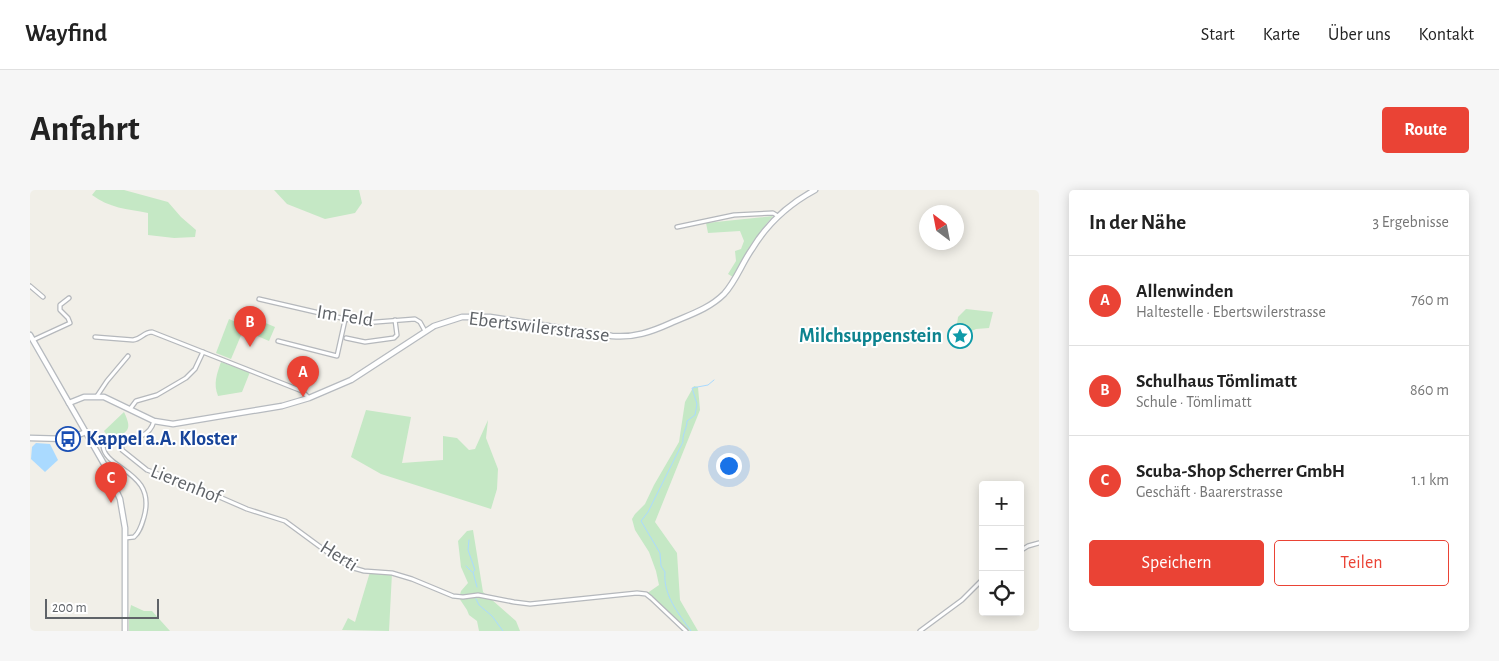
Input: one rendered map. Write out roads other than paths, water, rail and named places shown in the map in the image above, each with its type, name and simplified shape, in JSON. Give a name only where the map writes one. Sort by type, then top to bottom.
[{"type":"street","name":"Ebertswilerstrasse","points":[[97,396],[110,399],[154,421],[173,424],[273,408],[309,398],[360,375],[425,331],[444,322],[471,316],[490,317],[612,336],[647,333],[701,310],[716,300],[732,282],[757,240],[778,216],[801,198],[815,190]]},
{"type":"street","points":[[677,227],[734,216],[773,213],[778,216]]},
{"type":"street","points":[[30,286],[43,297]]},
{"type":"street","points":[[69,298],[60,305],[60,310],[70,323],[31,338],[117,488],[122,507],[125,538],[126,631]]},
{"type":"street","name":"Im Feld","points":[[259,299],[363,323],[415,319],[420,322],[425,331]]},
{"type":"street","points":[[278,341],[337,356],[345,320]]},
{"type":"street","points":[[346,338],[365,342],[394,338],[397,335],[395,320]]},
{"type":"street","points":[[96,337],[137,340],[147,332],[152,332],[302,391],[309,398]]},
{"type":"street","points":[[130,409],[136,401],[158,395],[186,378],[195,369],[203,352]]},
{"type":"street","points":[[69,403],[84,396],[97,396],[128,356]]},
{"type":"street","name":"Lierenhof","points":[[125,538],[134,537],[139,531],[145,515],[146,501],[143,488],[140,483],[107,455],[103,446],[106,443],[121,441],[146,433],[154,421]]},
{"type":"street","points":[[30,438],[68,439],[86,432]]},
{"type":"street","name":"Lierenhof","points":[[121,441],[122,450],[147,470],[208,492],[234,504]]},
{"type":"street","name":"Herti","points":[[234,504],[285,521],[314,540],[334,557],[350,567],[364,571],[392,573],[453,596],[478,595],[530,604],[637,593],[646,594],[686,631]]},
{"type":"street","points":[[1024,548],[1039,543]]},
{"type":"street","points":[[920,631],[962,600],[979,584]]},
{"type":"water","points":[[36,443],[50,444],[58,460],[45,472],[31,459],[32,447]]},
{"type":"waterway","points":[[691,631],[669,596],[666,588],[665,572],[661,566],[660,553],[641,521],[648,512],[683,442],[687,421],[695,415],[697,404],[692,388],[708,385],[714,380]]},
{"type":"waterway","points":[[469,540],[468,550],[475,570],[473,572],[477,587]]},
{"type":"waterway","points":[[466,566],[472,572]]},
{"type":"waterway","points":[[476,599],[479,605],[492,616],[503,631]]},
{"type":"place","name":"Milchsuppenstein","points":[[960,336]]},
{"type":"place","name":"Schulhaus Tömlimatt","points":[[250,347]]},
{"type":"place","name":"Allenwinden","points":[[303,397]]},
{"type":"place","name":"Kappel a.A. Kloster","points":[[68,439]]},
{"type":"place","name":"Scuba-Shop Scherrer GmbH","points":[[111,503]]}]
